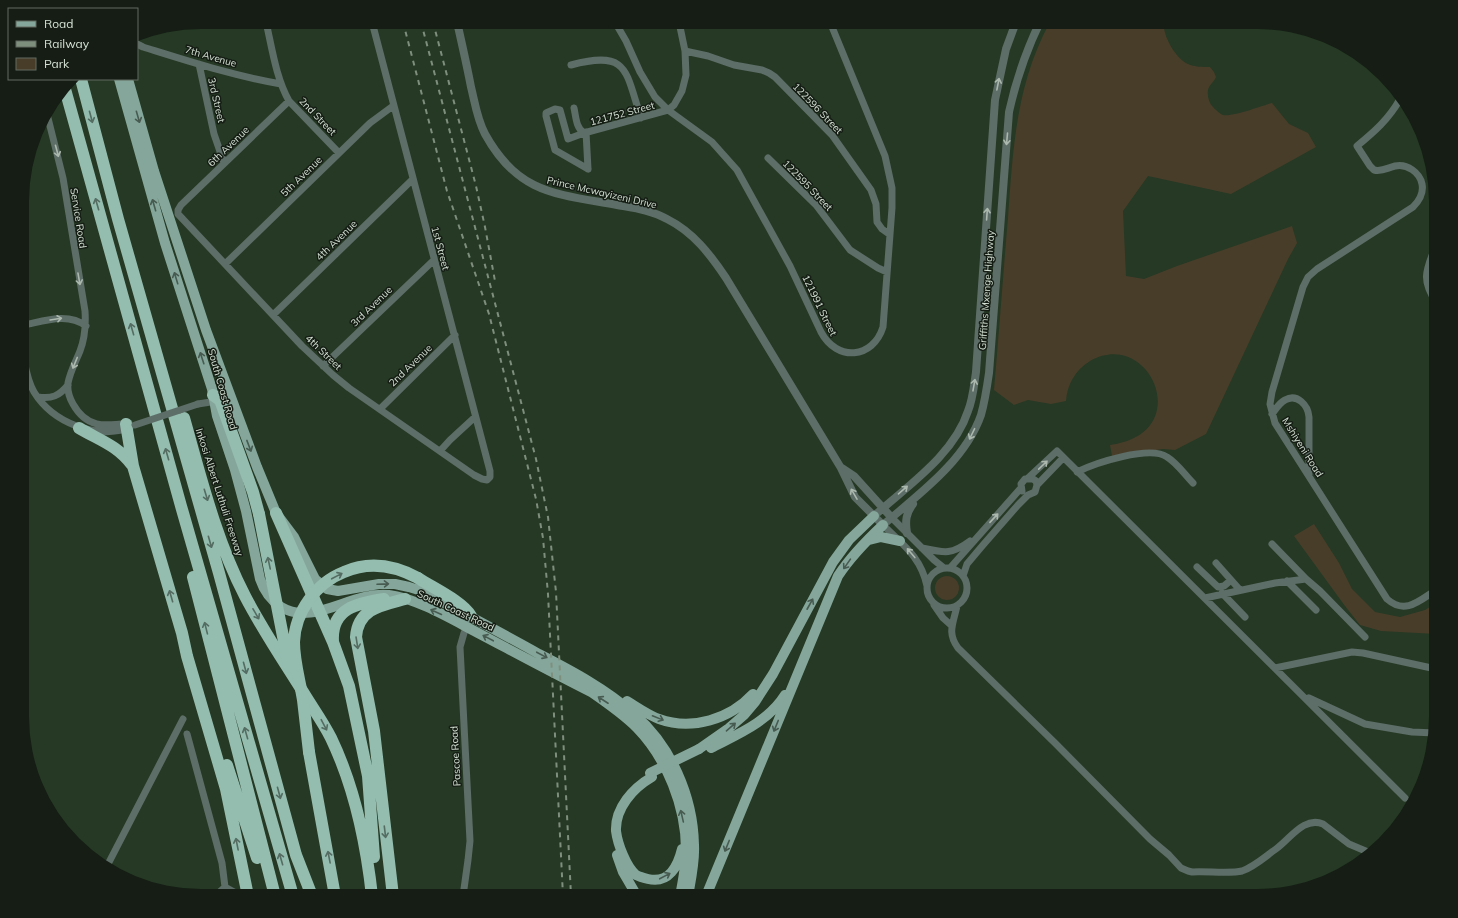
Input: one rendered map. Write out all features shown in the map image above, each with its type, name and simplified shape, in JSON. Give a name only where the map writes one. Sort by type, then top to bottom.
[{"type":"highway","points":[[81,80],[118,219],[217,566],[296,855],[309,889]]},
{"type":"highway","points":[[66,95],[290,889]]},
{"type":"highway","name":"Inkosi Albert Luthuli Freeway","points":[[118,219],[126,226],[130,236],[200,473],[224,548],[245,595],[271,641],[331,739],[347,776],[365,840],[372,889]]},
{"type":"highway","points":[[221,397],[259,514],[297,705],[309,752]]},
{"type":"highway","points":[[129,426],[133,466],[227,794],[247,889]]},
{"type":"highway","points":[[79,428],[117,448],[133,466]]},
{"type":"highway","points":[[181,506],[187,555],[273,889]]},
{"type":"highway","points":[[276,513],[320,611],[349,686],[368,776],[374,852],[374,889]]},
{"type":"highway","points":[[334,889],[309,752],[294,646],[297,626],[302,612],[317,590],[327,581],[340,574],[353,568],[366,566],[388,566],[402,570],[418,578],[458,604],[467,611],[468,622]]},
{"type":"highway","points":[[333,642],[333,631],[335,624],[345,611],[362,603],[401,598]]},
{"type":"highway","points":[[380,794],[380,776],[374,731],[356,632],[362,618],[372,610],[401,598]]},
{"type":"highway","points":[[182,633],[193,660],[264,878],[271,889]]},
{"type":"highway","points":[[349,686],[357,700],[360,710],[380,794],[392,889]]},
{"type":"main road","name":"South Coast Road","points":[[119,80],[165,243],[221,397],[276,513],[294,538],[315,579],[327,589],[338,591],[379,584],[395,584],[422,592],[468,622],[591,692],[624,715],[637,728],[659,757],[673,786],[683,819],[686,850],[686,860],[681,889]]},
{"type":"main road","name":"South Coast Road","points":[[128,80],[221,397],[217,416],[246,511],[262,586],[272,601],[285,610],[301,614],[320,611],[347,601],[371,596],[389,595],[401,598],[438,613],[468,622],[562,666],[605,692],[634,714],[658,739],[682,783],[693,827],[694,860],[689,889]]},
{"type":"main road","points":[[699,752],[744,715],[755,702],[773,674],[833,562],[849,540],[874,516]]},
{"type":"main road","points":[[709,889],[838,576],[848,561],[864,543],[883,526]]},
{"type":"main road","points":[[864,543],[872,538],[903,537]]},
{"type":"main road","points":[[562,666],[660,719],[675,723],[702,722],[732,712],[745,703],[769,673],[792,636]]},
{"type":"main road","points":[[633,889],[619,863],[614,846],[612,831],[615,815],[621,800],[639,780],[749,728],[764,718],[782,700],[796,676]]},
{"type":"main road","points":[[651,775],[642,782],[626,800],[617,823],[617,836],[626,862],[637,876],[654,881],[664,878],[673,872],[679,861],[684,832]]},
{"type":"street","name":"2nd Street","points":[[268,29],[281,84],[289,101],[339,153]]},
{"type":"street","name":"1st Street","points":[[374,29],[490,471],[490,477],[488,479]]},
{"type":"street","name":"Prince Mcwayizeni Drive","points":[[459,29],[478,118],[485,134],[506,164],[517,175],[543,189],[566,196],[634,208],[656,214],[678,225],[697,240],[726,278],[841,468],[855,497],[883,526]]},
{"type":"street","name":"121991 Street","points":[[620,29],[648,87],[655,97],[668,110],[712,142],[737,170],[790,266],[827,342],[842,352],[857,352],[864,350],[877,341],[883,326],[892,198],[888,165],[833,29]]},
{"type":"street","points":[[668,110],[677,100],[684,85],[686,69],[685,51],[680,29]]},
{"type":"street","name":"Griffiths Mxenge Highway","points":[[883,526],[929,485],[958,455],[970,438],[981,415],[990,373],[1009,112],[1021,67],[1037,29]]},
{"type":"street","name":"Griffiths Mxenge Highway","points":[[874,516],[937,459],[950,444],[968,412],[976,372],[995,100],[1006,49],[1013,31]]},
{"type":"street","name":"7th Avenue","points":[[138,44],[198,64],[281,84]]},
{"type":"street","name":"122596 Street","points":[[685,51],[708,56],[738,66],[769,72],[775,77],[832,135],[871,190],[876,204],[877,222],[880,227],[889,234]]},
{"type":"street","points":[[571,65],[599,59],[610,60],[619,64],[627,75],[641,118]]},
{"type":"street","name":"3rd Street","points":[[198,64],[214,134],[224,163]]},
{"type":"street","name":"6th Avenue","points":[[181,206],[289,101]]},
{"type":"street","name":"Mshiyeni Road","points":[[1398,102],[1380,127],[1357,146],[1374,170],[1379,171],[1397,166],[1410,168],[1420,178],[1422,190],[1419,200],[1416,204],[1317,268],[1308,277],[1302,287],[1272,392],[1270,404],[1275,423],[1387,599],[1394,605],[1409,606],[1429,594]]},
{"type":"street","name":"5th Avenue","points":[[225,264],[370,123],[393,106]]},
{"type":"street","name":"121752 Street","points":[[574,108],[578,126],[581,131],[585,133],[668,110]]},
{"type":"street","points":[[555,109],[560,110],[568,139],[585,133],[588,169],[554,150],[546,113],[555,109]]},
{"type":"street","name":"Service Road","points":[[49,121],[63,178],[85,312],[86,326],[81,349],[68,385]]},
{"type":"street","name":"122595 Street","points":[[768,158],[819,208],[849,248],[878,268],[887,272]]},
{"type":"street","name":"4th Avenue","points":[[273,314],[413,179]]},
{"type":"street","name":"4th Street","points":[[181,206],[178,210],[179,216],[323,366],[344,384],[440,451],[480,478],[486,480],[488,479]]},
{"type":"street","name":"3rd Avenue","points":[[323,366],[434,260]]},
{"type":"street","points":[[1429,262],[1426,276],[1429,290]]},
{"type":"street","points":[[29,324],[68,318],[79,321],[86,326]]},
{"type":"street","name":"2nd Avenue","points":[[380,409],[455,335]]},
{"type":"street","points":[[29,382],[38,397],[52,411],[64,420],[79,428],[103,432],[129,426],[221,397]]},
{"type":"street","points":[[68,385],[68,394],[72,402],[85,419],[104,426],[129,426]]},
{"type":"street","points":[[38,397],[56,397],[68,385]]},
{"type":"street","points":[[1272,414],[1280,404],[1288,399],[1297,399],[1307,408],[1309,417],[1309,477]]},
{"type":"street","points":[[440,451],[475,417]]},
{"type":"street","points":[[927,588],[930,577],[934,573],[947,568],[1021,488],[1023,481],[1057,451],[1405,798]]},
{"type":"street","points":[[1078,472],[1091,465],[1109,460],[1149,453],[1166,456],[1193,483]]},
{"type":"street","points":[[963,576],[967,564],[1028,495],[1035,492],[1037,485],[1063,458]]},
{"type":"street","name":"Prince Mcwayizeni Drive","points":[[841,468],[854,476],[892,518]]},
{"type":"street","points":[[1028,478],[1036,481],[1037,485]]},
{"type":"street","points":[[903,537],[909,508],[929,485]]},
{"type":"street","points":[[1021,488],[1025,494],[1028,495]]},
{"type":"street","points":[[892,518],[921,566],[930,599],[943,618],[952,626]]},
{"type":"street","points":[[883,526],[922,548],[947,568],[960,572],[963,576],[967,584],[967,593],[962,603],[945,609],[934,604]]},
{"type":"street","points":[[922,548],[941,552],[956,550],[980,534]]},
{"type":"street","points":[[1272,544],[1365,637]]},
{"type":"street","points":[[1216,563],[1240,590]]},
{"type":"street","points":[[1197,567],[1218,587],[1224,586],[1231,580]]},
{"type":"street","points":[[1205,598],[1287,581],[1306,579]]},
{"type":"street","points":[[1287,581],[1316,610]]},
{"type":"street","points":[[1222,594],[1245,616]]},
{"type":"street","points":[[957,606],[952,626],[952,638],[958,648],[1145,834],[1184,870],[1192,872],[1243,870],[1278,847],[1298,829],[1314,822],[1323,824],[1349,844],[1365,851]]},
{"type":"street","name":"Pascoe Road","points":[[464,889],[470,849],[460,647],[468,622]]},
{"type":"street","points":[[1276,668],[1352,652],[1429,667]]},
{"type":"street","points":[[1303,696],[1365,724],[1412,732],[1429,733]]},
{"type":"street","points":[[109,862],[183,719]]},
{"type":"street","points":[[187,734],[222,863],[225,887],[229,889]]},
{"type":"green space","points":[[1047,29],[1164,29],[1171,46],[1183,61],[1190,65],[1199,67],[1210,67],[1214,72],[1216,77],[1208,90],[1208,95],[1210,104],[1218,112],[1223,115],[1228,115],[1272,103],[1289,124],[1308,133],[1316,147],[1231,194],[1148,176],[1123,211],[1126,276],[1144,279],[1292,226],[1297,243],[1288,259],[1206,434],[1175,450],[1163,449],[1112,456],[1110,445],[1137,437],[1152,422],[1158,405],[1155,386],[1146,370],[1131,358],[1112,354],[1090,361],[1076,373],[1073,378],[1068,389],[1066,401],[1051,404],[1028,400],[1014,405],[994,390],[1012,167],[1018,117],[1030,69]]},
{"type":"green space","points":[[1314,524],[1339,563],[1352,589],[1375,612],[1400,617],[1429,607],[1429,634],[1381,631],[1360,625],[1294,536]]},
{"type":"green space","points":[[947,576],[955,580],[959,588],[955,596],[947,600],[939,596],[935,588],[939,580]]},
{"type":"railway","points":[[405,29],[447,191],[489,314],[536,499],[543,538],[548,594],[563,889]]},
{"type":"railway","points":[[423,29],[536,459],[548,517],[556,592],[571,889]]},
{"type":"railway","points":[[435,29],[476,186],[495,281]]}]
